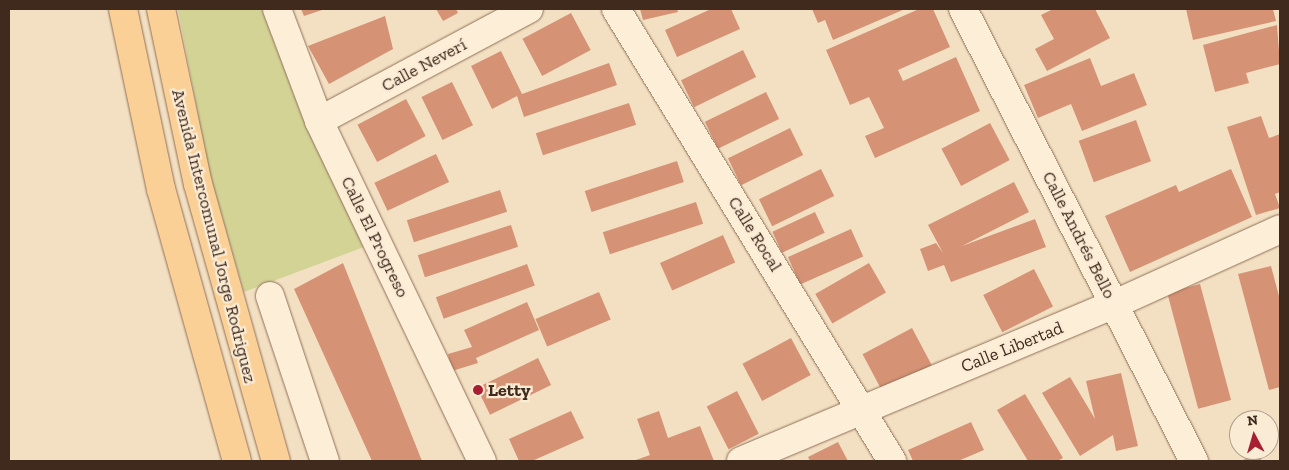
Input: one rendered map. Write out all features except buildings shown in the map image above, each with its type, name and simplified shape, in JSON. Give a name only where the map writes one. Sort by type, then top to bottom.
[{"type":"main road","name":"Avenida Intercomunal Jorge Rodriguez","points":[[123,9],[161,189],[237,461]]},
{"type":"main road","name":"Avenida Intercomunal Jorge Rodriguez","points":[[161,9],[198,184],[276,461]]},
{"type":"street","name":"Calle El Progreso","points":[[277,9],[320,121],[482,461]]},
{"type":"street","name":"Calle Neverí","points":[[320,121],[529,9]]},
{"type":"street","name":"Calle Rocal","points":[[616,9],[892,461]]},
{"type":"street","name":"Calle Andrés Bello","points":[[963,9],[1194,461]]},
{"type":"street","name":"Calle Libertad","points":[[741,461],[1115,304],[1280,229]]},
{"type":"street","points":[[270,296],[325,461]]},
{"type":"green space","points":[[178,9],[262,9],[307,123],[364,247],[244,292],[209,171]]},
{"type":"place","name":"Letty","points":[[478,390]]}]
